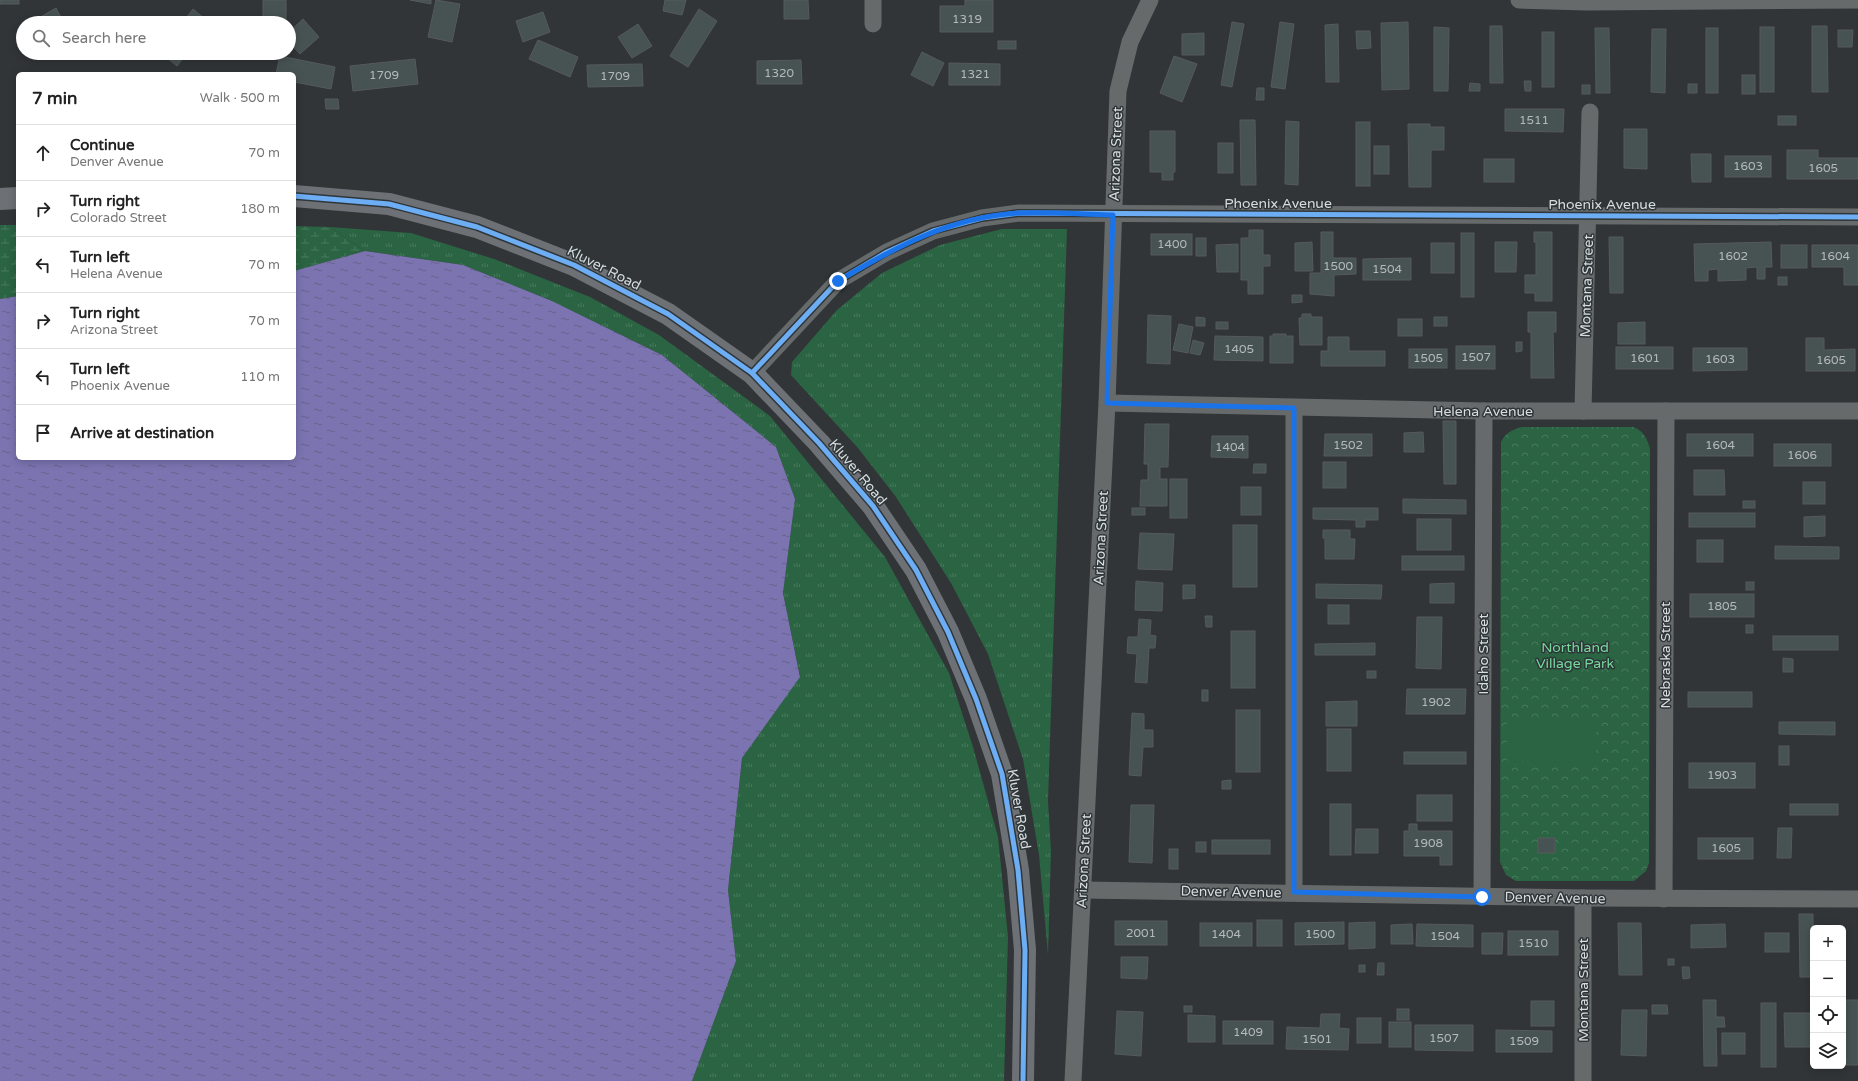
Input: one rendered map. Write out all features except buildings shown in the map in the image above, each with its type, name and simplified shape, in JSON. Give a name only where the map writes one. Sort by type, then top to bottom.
[{"type":"street","points":[[873,0],[873,24]]},
{"type":"street","name":"Arizona Street","points":[[1073,1081],[1107,403],[1118,91],[1130,42],[1150,0]]},
{"type":"street","points":[[1519,0],[1858,0]]},
{"type":"street","name":"Montana Street","points":[[1583,411],[1589,215],[1590,112]]},
{"type":"street","name":"Kluver Road","points":[[296,196],[389,204],[477,227],[574,265],[668,314],[752,373],[819,443],[877,512],[916,570],[948,632],[976,699],[1002,774],[1018,870],[1025,950],[1023,1081]]},
{"type":"street","points":[[0,199],[16,198]]},
{"type":"street","name":"Phoenix Avenue","points":[[752,373],[838,281],[887,252],[933,231],[982,218],[1019,213],[1113,215],[1589,215],[1858,217]]},
{"type":"street","name":"Helena Avenue","points":[[1107,403],[1484,411],[1858,411]]},
{"type":"street","points":[[1294,408],[1294,892]]},
{"type":"street","name":"Idaho Street","points":[[1482,897],[1484,411]]},
{"type":"street","name":"Nebraska Street","points":[[1664,899],[1666,411]]},
{"type":"street","name":"Denver Avenue","points":[[1083,890],[1294,892],[1482,897],[1858,899]]},
{"type":"street","name":"Montana Street","points":[[1582,898],[1583,1081]]},
{"type":"green space","points":[[0,225],[16,225],[16,296],[0,299]]},
{"type":"green space","points":[[296,226],[330,227],[365,251],[296,270]]},
{"type":"green space","points":[[330,227],[411,233],[494,259],[590,297],[659,335],[770,416],[885,557],[949,673],[973,747],[998,837],[1008,937],[1004,1081],[692,1081],[736,961],[728,890],[742,758],[800,676],[783,593],[795,499],[776,447],[662,355],[552,301],[463,265],[365,251]]},
{"type":"green space","points":[[1002,229],[1067,229],[1048,801],[1051,851],[1048,955],[1039,855],[1023,759],[988,654],[951,583],[896,497],[858,448],[791,375],[792,362],[837,310],[882,273],[940,245]]},
{"type":"green space","name":"Northland Village Park","points":[[1522,427],[1634,427],[1645,436],[1650,449],[1649,863],[1646,871],[1634,881],[1516,881],[1506,875],[1500,862],[1501,442],[1510,432]]},
{"type":"green space","points":[[1507,721],[1596,722],[1596,763],[1507,761]]},
{"type":"water","points":[[365,251],[463,265],[552,301],[662,355],[776,447],[795,499],[783,593],[800,677],[742,758],[728,890],[736,961],[692,1081],[0,1081],[0,299],[16,296],[16,460],[296,460],[296,270]]},
{"type":"cycle path","points":[[296,196],[389,204],[477,227],[574,265],[668,314],[752,373],[819,443],[873,506],[916,570],[948,632],[976,699],[1002,774],[1018,870],[1025,950],[1023,1081]]},
{"type":"cycle path","points":[[752,373],[838,281],[887,252],[933,231],[982,218],[1019,213],[1858,217]]},
{"type":"route","points":[[838,281],[887,252],[933,231],[982,218],[1019,213],[1113,215],[1107,403],[1294,408],[1294,892],[1482,897]]}]
